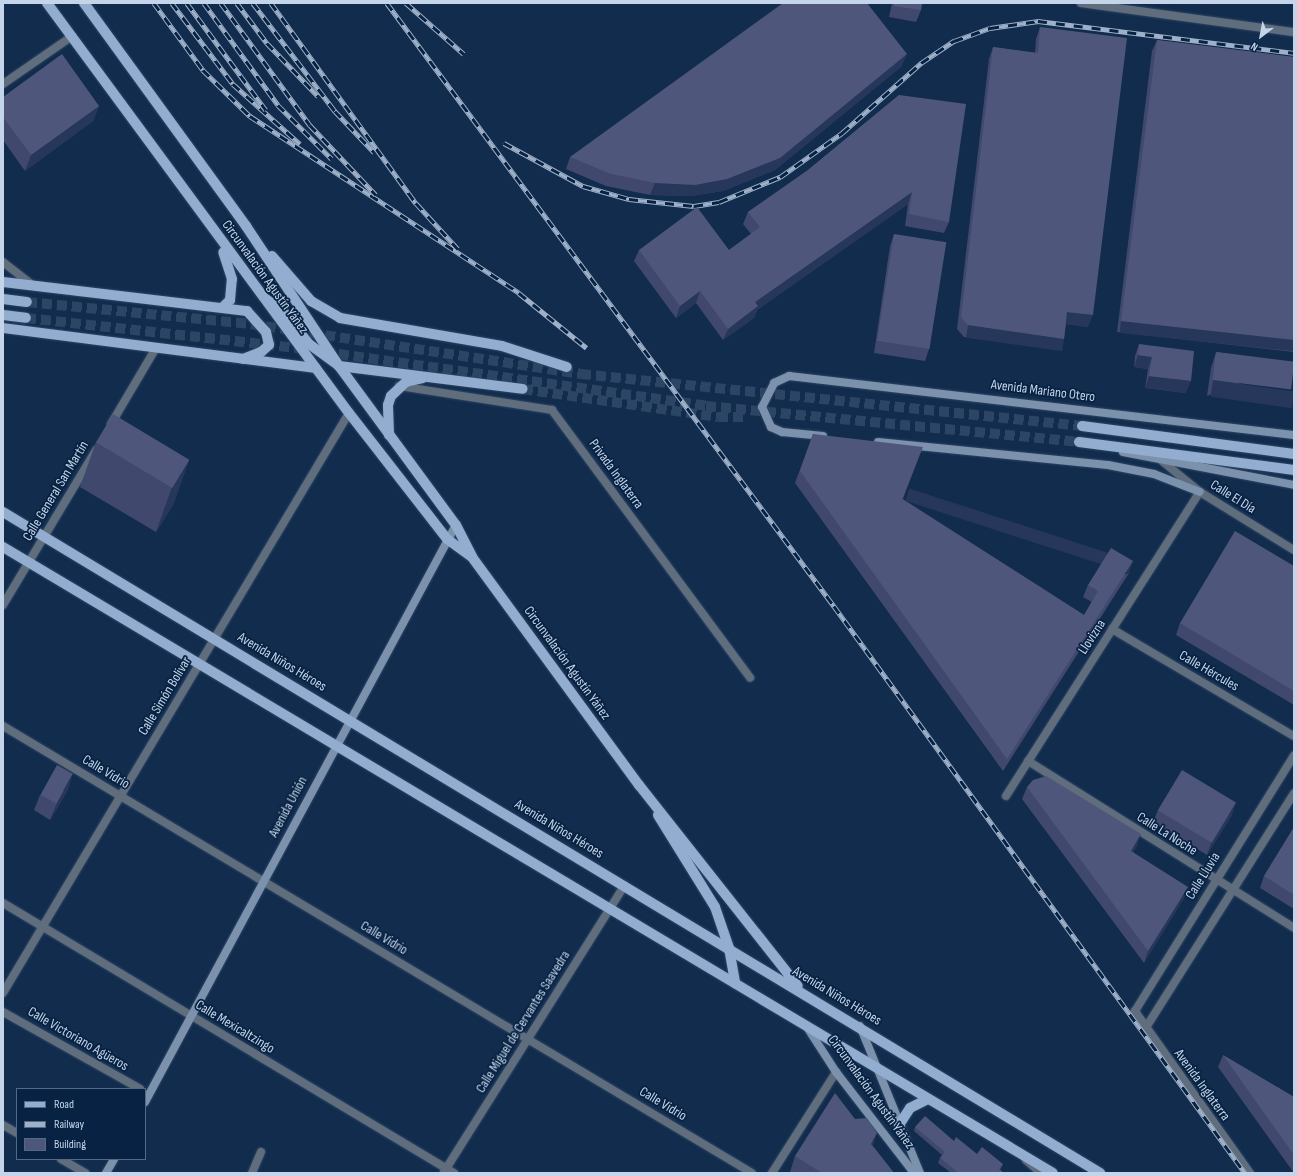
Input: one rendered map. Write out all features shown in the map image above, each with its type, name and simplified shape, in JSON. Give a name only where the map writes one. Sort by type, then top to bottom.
[{"type":"main road","name":"Circunvalación Agustín Yáñez","points":[[47,3],[258,293],[349,413],[446,539],[472,557]]},
{"type":"main road","name":"Circunvalación Agustín Yáñez","points":[[84,3],[246,226],[339,366],[456,525],[472,557],[639,785],[801,991]]},
{"type":"main road","points":[[205,220],[231,270],[230,300],[223,307]]},
{"type":"main road","points":[[246,226],[311,301],[340,318],[502,346],[567,367]]},
{"type":"main road","points":[[3,282],[223,307],[251,313],[269,339],[266,349],[243,359]]},
{"type":"main road","points":[[258,293],[283,311],[309,344],[339,366],[430,376],[523,389]]},
{"type":"main road","points":[[3,299],[27,302]]},
{"type":"main road","points":[[3,316],[26,318]]},
{"type":"main road","points":[[3,328],[315,368]]},
{"type":"main road","points":[[389,435],[388,405],[399,386],[430,376]]},
{"type":"main road","name":"Avenida Mariano Otero","points":[[829,437],[782,432],[767,422],[762,411],[764,398],[774,383],[789,376],[1294,435]]},
{"type":"main road","points":[[1082,426],[1294,454]]},
{"type":"main road","points":[[869,441],[1108,465],[1154,474],[1200,492]]},
{"type":"main road","points":[[1079,442],[1294,470]]},
{"type":"main road","points":[[1091,444],[1162,461],[1294,485]]},
{"type":"main road","name":"Avenida Niños Héroes","points":[[3,512],[350,718],[1100,1173]]},
{"type":"main road","name":"Avenida Unión","points":[[146,1096],[191,1016],[446,539],[456,525]]},
{"type":"main road","points":[[3,547],[807,1026],[874,1068],[1053,1173]]},
{"type":"main road","name":"Circunvalación Agustín Yáñez","points":[[639,785],[715,906],[729,948],[735,983]]},
{"type":"main road","name":"Circunvalación Agustín Yáñez","points":[[807,1026],[836,1072],[914,1173]]},
{"type":"main road","name":"Circunvalación Agustín Yáñez","points":[[860,1026],[874,1068],[920,1173]]},
{"type":"main road","points":[[899,1125],[910,1108],[928,1099]]},
{"type":"main road","points":[[106,1173],[113,1160]]},
{"type":"street","points":[[1081,3],[1118,10],[1294,32]]},
{"type":"street","points":[[1118,10],[1127,3]]},
{"type":"street","points":[[3,84],[71,37]]},
{"type":"street","points":[[3,262],[32,285]]},
{"type":"street","name":"Calle General San Martín","points":[[3,606],[156,348]]},
{"type":"street","name":"Privada Inglaterra","points":[[399,386],[552,410],[750,678]]},
{"type":"street","name":"Calle Simón Bolívar","points":[[3,993],[349,413]]},
{"type":"street","name":"Calle El Día","points":[[1162,461],[1200,492],[1294,550]]},
{"type":"street","name":"Llovizna","points":[[1006,796],[1200,492]]},
{"type":"street","name":"Calle Hércules","points":[[1112,629],[1294,736]]},
{"type":"street","name":"Calle Vidrio","points":[[3,726],[752,1173]]},
{"type":"street","name":"Calle Lluvia","points":[[1135,1011],[1294,756]]},
{"type":"street","name":"Calle La Noche","points":[[1028,761],[1216,881],[1294,928]]},
{"type":"street","points":[[1145,1028],[1294,793]]},
{"type":"street","name":"Calle Miguel de Cervantes Saavedra","points":[[445,1171],[625,885]]},
{"type":"street","name":"Calle Mexicaltzingo","points":[[3,903],[445,1171],[454,1173]]},
{"type":"street","name":"Avenida Inglaterra","points":[[1135,1011],[1145,1028],[1250,1173]]},
{"type":"street","name":"Calle Victoriano Agüeros","points":[[3,1012],[138,1088]]},
{"type":"street","points":[[772,1173],[836,1072]]},
{"type":"street","points":[[3,1125],[16,1132]]},
{"type":"street","points":[[1014,1150],[1040,1173]]},
{"type":"street","points":[[252,1173],[261,1152]]},
{"type":"street","points":[[64,1160],[85,1173]]},
{"type":"building","points":[[783,3],[867,3],[907,54],[780,158],[727,179],[695,185],[655,183],[611,174],[570,157]]},
{"type":"building","points":[[894,3],[922,3],[921,10],[894,6]]},
{"type":"building","points":[[1040,27],[1127,38],[1093,315],[1067,312],[1064,339],[968,325],[961,317],[993,47],[1038,53]]},
{"type":"building","points":[[1157,40],[1294,57],[1294,340],[1121,321]]},
{"type":"building","points":[[62,54],[99,106],[31,155],[3,117],[3,97]]},
{"type":"building","points":[[899,95],[966,104],[949,222],[909,214],[912,192],[755,302],[758,306],[728,329],[700,291],[680,306],[639,250],[697,207],[729,250],[760,227],[748,212],[808,170]]},
{"type":"building","points":[[894,234],[946,242],[929,349],[877,341]]},
{"type":"building","points":[[1139,344],[1194,351],[1191,381],[1149,376],[1152,357],[1138,355]]},
{"type":"building","points":[[1216,352],[1294,362],[1291,389],[1213,380]]},
{"type":"building","points":[[113,414],[189,460],[172,488],[96,442]]},
{"type":"building","points":[[813,434],[923,447],[902,499],[1084,615],[1098,591],[1088,585],[1111,548],[1133,561],[1007,759],[800,471]]},
{"type":"building","points":[[1235,531],[1294,566],[1294,691],[1180,623]]},
{"type":"building","points":[[57,765],[73,774],[56,803],[41,795]]},
{"type":"building","points":[[1182,770],[1236,802],[1212,843],[1158,810]]},
{"type":"building","points":[[1046,776],[1141,834],[1131,851],[1188,887],[1148,951],[1027,787],[1033,780]]},
{"type":"building","points":[[1294,827],[1294,895],[1264,876]]},
{"type":"building","points":[[1223,1055],[1294,1097],[1294,1155]]},
{"type":"building","points":[[835,1093],[855,1119],[867,1118],[877,1133],[871,1144],[894,1173],[822,1173],[795,1156]]},
{"type":"building","points":[[925,1116],[954,1141],[956,1137],[977,1154],[982,1147],[1003,1164],[999,1169],[1004,1173],[959,1173],[940,1158],[945,1152],[915,1127]]},
{"type":"tunnel","points":[[27,302],[251,324],[581,374],[1082,426]]},
{"type":"tunnel","points":[[26,318],[306,349]]},
{"type":"tunnel","points":[[324,352],[706,406],[1079,442]]},
{"type":"tunnel","points":[[523,389],[718,417],[747,417]]},
{"type":"railway","points":[[154,3],[203,70],[250,116],[519,293],[587,348]]},
{"type":"railway","points":[[172,3],[233,84],[300,144]]},
{"type":"railway","points":[[187,3],[266,110]]},
{"type":"railway","points":[[204,3],[278,105],[332,159]]},
{"type":"railway","points":[[221,3],[310,125],[376,195]]},
{"type":"railway","points":[[237,3],[267,43],[318,96]]},
{"type":"railway","points":[[253,3],[335,111],[374,152]]},
{"type":"railway","points":[[271,3],[416,203],[458,249]]},
{"type":"railway","points":[[387,3],[834,606],[1245,1173]]},
{"type":"railway","points":[[406,3],[464,54]]},
{"type":"railway","points":[[504,143],[583,186],[629,199],[694,206],[719,202],[780,177],[842,133],[921,63],[954,41],[990,28],[1038,21],[1294,53]]}]
